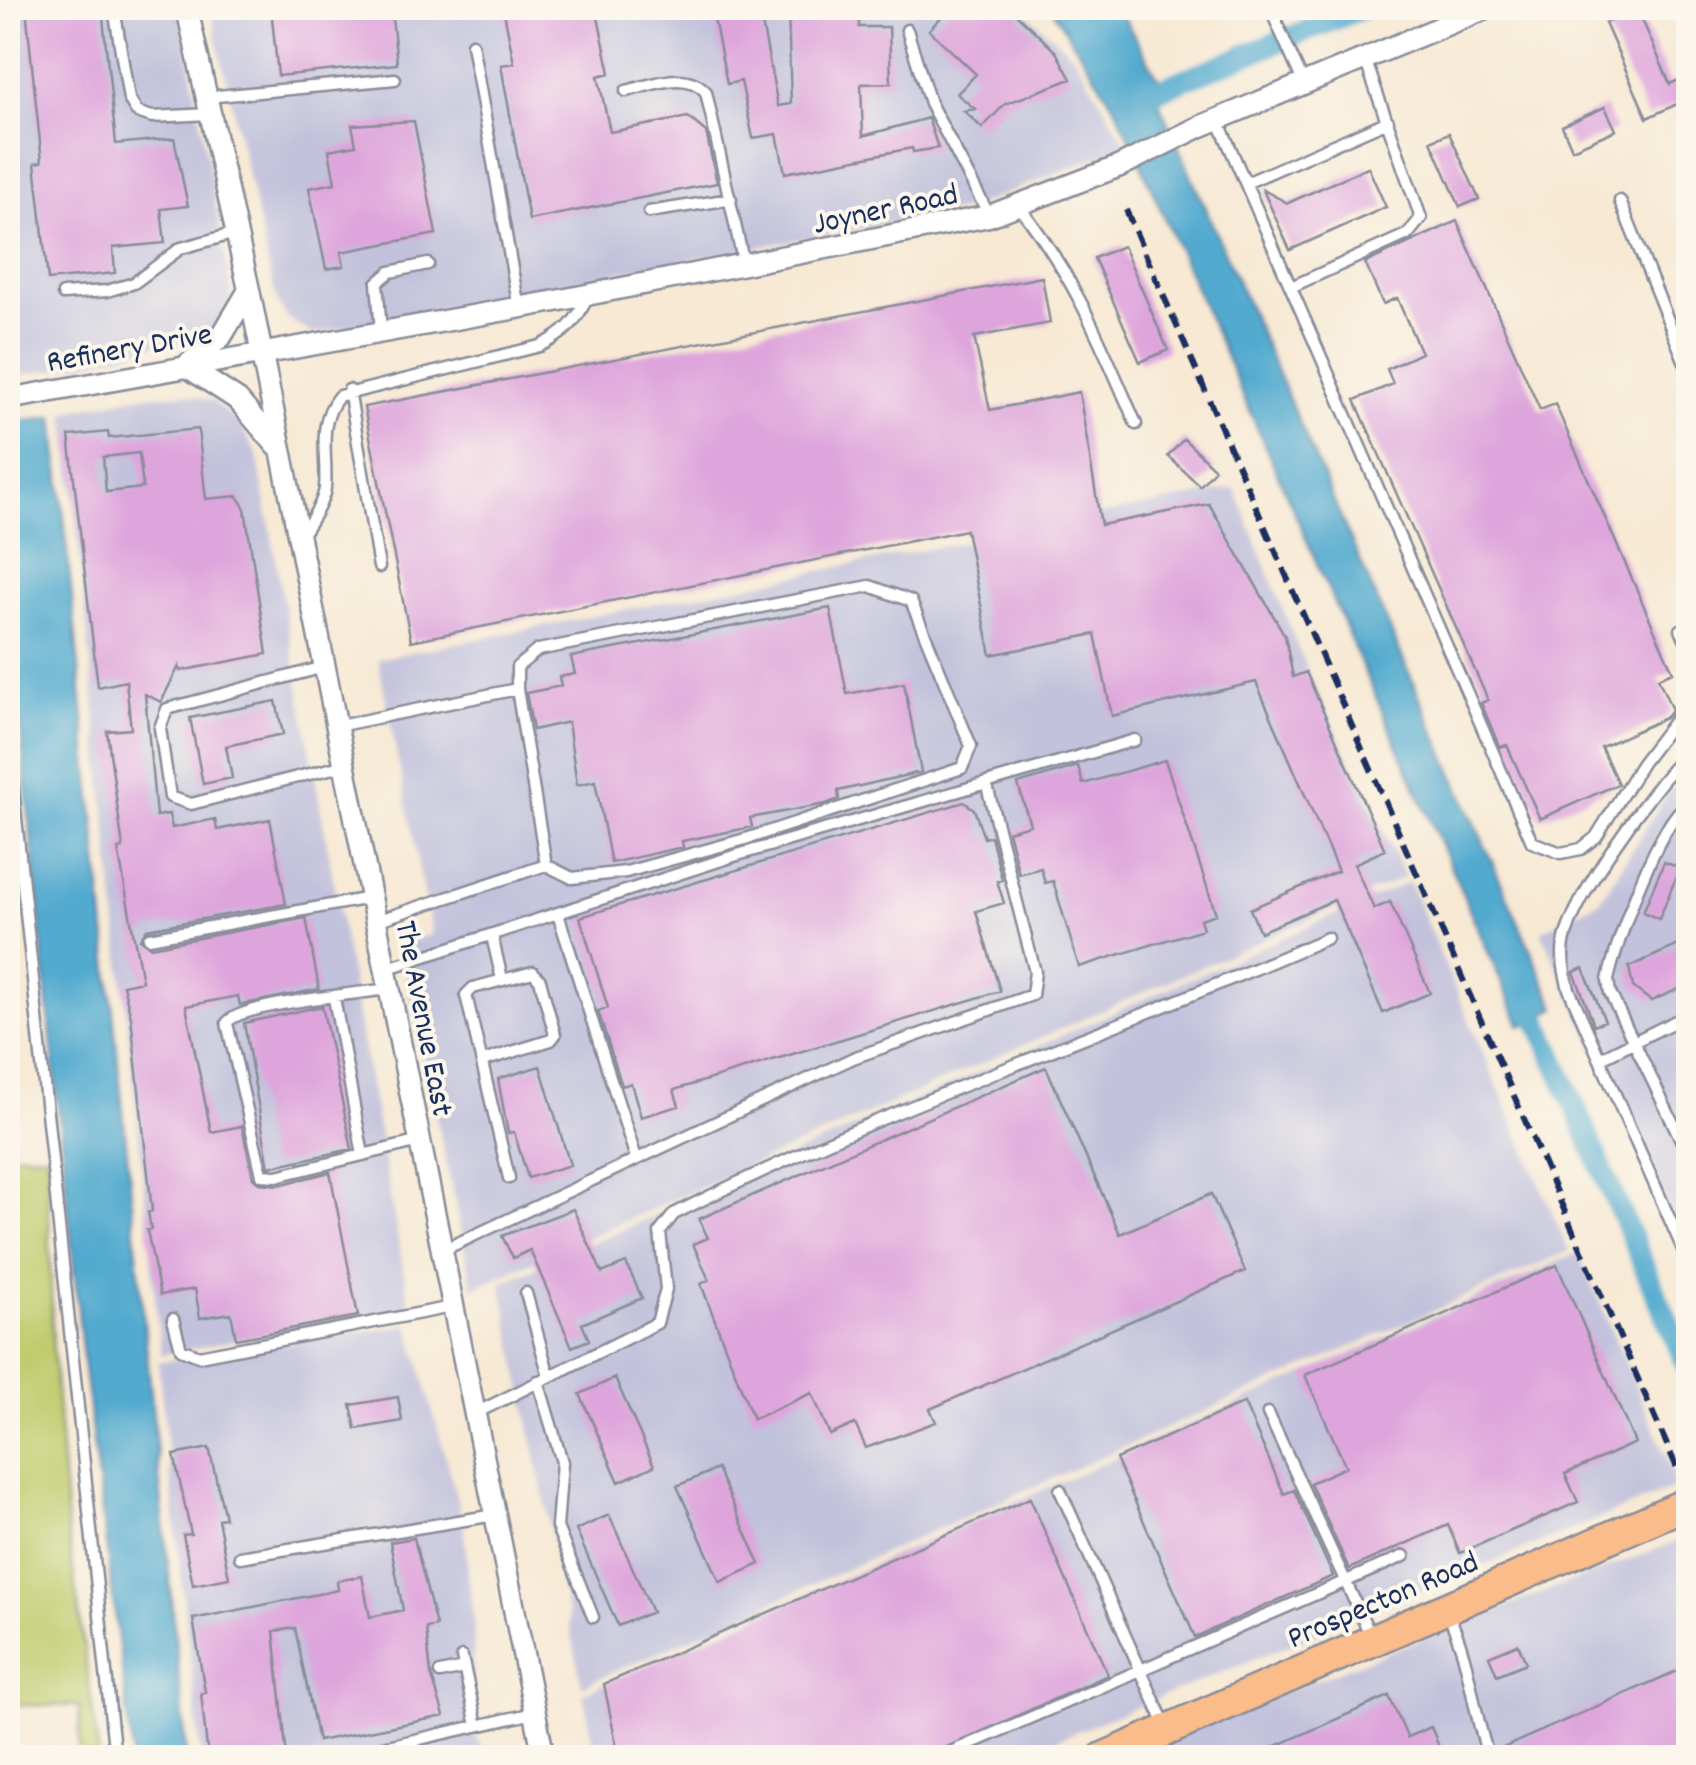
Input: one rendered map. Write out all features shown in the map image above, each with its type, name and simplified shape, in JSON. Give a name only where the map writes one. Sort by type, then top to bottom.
[{"type":"main road","name":"Prospecton Road","points":[[1103,1758],[1688,1503]]},
{"type":"street","name":"Joyner Road","points":[[262,352],[589,295],[989,216],[1120,166],[1209,124],[1487,8]]},
{"type":"street","name":"The Avenue East","points":[[189,18],[262,352],[544,1758]]},
{"type":"street","points":[[249,290],[221,337],[186,366],[238,400],[282,453]]},
{"type":"street","name":"Refinery Drive","points":[[8,399],[262,352]]},
{"type":"lane","points":[[114,8],[129,98],[136,112],[152,117],[209,105],[395,79]]},
{"type":"lane","points":[[1270,8],[1304,84]]},
{"type":"lane","points":[[907,30],[930,102],[989,216]]},
{"type":"lane","points":[[472,44],[519,308]]},
{"type":"lane","points":[[1291,287],[1417,226],[1420,206],[1365,59]]},
{"type":"lane","points":[[626,92],[680,79],[700,85],[713,111],[744,266]]},
{"type":"lane","points":[[1246,183],[1388,122]]},
{"type":"lane","points":[[1209,124],[1246,183],[1532,842],[1561,853],[1581,849],[1596,837],[1642,762],[1688,704]]},
{"type":"lane","points":[[649,212],[731,200]]},
{"type":"lane","points":[[1620,201],[1688,370]]},
{"type":"lane","points":[[1018,205],[1059,256],[1080,293],[1136,424]]},
{"type":"lane","points":[[63,294],[108,291],[134,282],[181,248],[237,233]]},
{"type":"lane","points":[[381,331],[377,282],[390,272],[428,264]]},
{"type":"lane","points":[[299,539],[325,489],[324,435],[331,405],[350,390],[540,346],[563,335],[578,318],[589,295]]},
{"type":"lane","points":[[350,390],[379,567]]},
{"type":"lane","points":[[376,921],[546,865],[572,878],[592,877],[748,838],[957,772],[967,761],[971,746],[911,601],[879,586],[538,650],[517,668],[517,688],[546,865]]},
{"type":"lane","points":[[1681,630],[1688,644]]},
{"type":"lane","points":[[325,667],[167,708],[160,728],[170,797],[191,804],[344,764]]},
{"type":"lane","points":[[337,726],[517,688]]},
{"type":"lane","points":[[420,1141],[276,1176],[262,1175],[228,1023],[234,1015],[334,998],[492,936],[734,856],[987,786],[1135,740]]},
{"type":"lane","points":[[8,742],[115,1758]]},
{"type":"lane","points":[[1688,752],[1638,814],[1599,874],[1564,940],[1569,989],[1688,1261]]},
{"type":"lane","points":[[442,1250],[852,1058],[1032,995],[1034,972],[987,786]]},
{"type":"lane","points":[[1688,804],[1668,829],[1613,958],[1610,993],[1688,1154]]},
{"type":"lane","points":[[149,938],[371,898]]},
{"type":"lane","points":[[558,914],[636,1158]]},
{"type":"lane","points":[[492,936],[502,979]]},
{"type":"lane","points":[[475,1414],[658,1323],[666,1289],[660,1232],[674,1214],[936,1098],[1188,999],[1327,938]]},
{"type":"lane","points":[[483,1062],[554,1035],[538,977],[527,972],[473,988],[466,996],[508,1178]]},
{"type":"lane","points":[[334,998],[363,1155]]},
{"type":"lane","points":[[1601,1058],[1688,1015]]},
{"type":"lane","points":[[526,1294],[562,1462],[557,1527],[593,1617]]},
{"type":"lane","points":[[173,1319],[181,1350],[199,1356],[453,1306]]},
{"type":"lane","points":[[1268,1412],[1372,1640]]},
{"type":"lane","points":[[1060,1490],[1167,1730]]},
{"type":"lane","points":[[240,1558],[495,1514]]},
{"type":"lane","points":[[937,1758],[1139,1666],[1404,1556]]},
{"type":"lane","points":[[1445,1608],[1472,1672],[1488,1758]]},
{"type":"lane","points":[[440,1673],[463,1663],[477,1726]]},
{"type":"lane","points":[[335,1758],[535,1713]]},
{"type":"lane","points":[[387,1746],[402,1758]]},
{"type":"shaded area","points":[[8,8],[180,8],[231,290],[229,317],[220,329],[194,342],[162,344],[82,365],[20,375],[8,233]]},
{"type":"shaded area","points":[[210,8],[1021,8],[1074,56],[1127,145],[967,209],[603,275],[312,334],[286,317],[276,299]]},
{"type":"shaded area","points":[[186,394],[213,401],[240,425],[257,454],[410,1306],[161,1355],[65,412],[135,396]]},
{"type":"shaded area","points":[[1235,488],[1306,668],[1405,877],[473,1288],[399,945],[432,934],[378,659]]},
{"type":"shaded area","points":[[1688,770],[1688,1254],[1541,931],[1600,901],[1665,797]]},
{"type":"shaded area","points":[[1409,882],[1569,1251],[582,1686],[501,1283]]},
{"type":"shaded area","points":[[1578,1253],[1679,1486],[1014,1757],[596,1757],[583,1693]]},
{"type":"shaded area","points":[[409,1325],[463,1521],[474,1627],[471,1727],[487,1757],[201,1757],[158,1362]]},
{"type":"shaded area","points":[[1688,1537],[1688,1757],[1115,1757]]},
{"type":"green space","points":[[8,1153],[47,1155],[53,1352],[68,1535],[99,1757],[80,1757],[79,1706],[8,1705]]},
{"type":"water","points":[[1051,8],[1118,8],[1159,79],[1160,105],[1556,1008],[1521,1026],[1117,110]]},
{"type":"water","points":[[54,417],[187,1757],[133,1757],[83,1361],[8,603],[8,422]]},
{"type":"building","points":[[26,8],[102,8],[116,144],[174,138],[188,206],[161,209],[165,243],[113,248],[115,273],[48,280],[35,163],[42,162]]},
{"type":"building","points":[[271,8],[391,8],[397,64],[278,76]]},
{"type":"building","points":[[596,8],[610,73],[598,76],[610,132],[688,117],[706,132],[717,183],[529,220],[501,65],[514,63],[504,12]]},
{"type":"building","points":[[712,8],[759,8],[778,106],[791,104],[788,8],[859,8],[859,27],[889,27],[891,83],[861,84],[863,136],[928,118],[938,148],[913,152],[912,148],[785,173],[777,134],[753,138],[741,81],[727,84]]},
{"type":"building","points":[[950,8],[1010,8],[1056,52],[1071,79],[1005,104],[982,128],[964,111],[975,109],[957,94],[976,74],[929,30]]},
{"type":"building","points":[[1637,8],[1670,84],[1688,76],[1688,99],[1647,118],[1605,23]]},
{"type":"building","points":[[1605,107],[1616,130],[1572,149],[1562,126]]},
{"type":"building","points":[[414,121],[436,234],[341,252],[344,266],[326,269],[309,188],[335,183],[329,150],[356,145],[352,125]]},
{"type":"building","points":[[1449,133],[1479,199],[1460,207],[1431,141]]},
{"type":"building","points":[[1368,167],[1386,207],[1290,250],[1263,190],[1288,203]]},
{"type":"building","points":[[1457,221],[1540,410],[1555,404],[1673,672],[1658,678],[1672,710],[1665,718],[1601,747],[1618,784],[1540,819],[1507,745],[1500,747],[1481,703],[1488,700],[1355,400],[1393,384],[1387,369],[1421,353],[1397,298],[1383,304],[1365,263]]},
{"type":"building","points":[[1123,246],[1168,350],[1140,362],[1094,258]]},
{"type":"building","points":[[1042,277],[1050,323],[974,337],[990,410],[1079,392],[1101,525],[1209,504],[1285,636],[1293,677],[1306,672],[1385,850],[1354,864],[1374,909],[1390,902],[1430,993],[1383,1013],[1334,900],[1260,932],[1250,909],[1338,871],[1256,682],[1112,716],[1095,634],[991,655],[966,530],[411,641],[364,407]]},
{"type":"building","points":[[198,429],[206,499],[238,496],[245,509],[267,654],[180,671],[179,666],[161,702],[145,694],[156,816],[169,814],[172,828],[215,819],[217,830],[270,819],[286,904],[147,929],[140,939],[151,947],[306,918],[319,989],[240,1005],[238,996],[186,1006],[211,1132],[242,1126],[253,1177],[260,1183],[279,1185],[330,1172],[358,1316],[236,1339],[231,1313],[200,1318],[195,1289],[160,1295],[147,1230],[151,1229],[148,1212],[152,1211],[131,1017],[123,985],[142,981],[118,849],[123,848],[107,731],[131,729],[126,681],[98,687],[69,436],[108,432],[109,438]],"holes":[[[139,453],[143,488],[106,492],[103,457]]]},
{"type":"building","points":[[1184,439],[1215,469],[1200,486],[1168,456]]},
{"type":"building","points":[[830,608],[847,694],[904,683],[921,772],[838,791],[839,799],[826,804],[750,818],[752,827],[682,841],[683,847],[611,863],[595,781],[577,785],[568,722],[533,730],[526,693],[561,686],[559,677],[575,674],[571,657]]},
{"type":"building","points":[[276,701],[283,734],[226,746],[232,778],[203,784],[190,718]]},
{"type":"building","points":[[1165,760],[1216,914],[1200,919],[1203,929],[1079,967],[1053,881],[1045,883],[1041,868],[1019,874],[1008,831],[1030,825],[1018,784],[1078,766],[1083,784]]},
{"type":"building","points":[[964,802],[974,809],[984,838],[991,836],[1002,880],[997,881],[1004,903],[976,911],[1000,991],[674,1090],[679,1106],[641,1117],[631,1083],[622,1086],[598,1011],[608,1008],[580,917]]},
{"type":"building","points":[[1664,862],[1680,868],[1659,919],[1643,912]]},
{"type":"building","points":[[1683,943],[1688,955],[1688,985],[1651,1001],[1633,987],[1629,967]]},
{"type":"building","points":[[1583,968],[1605,1021],[1594,1025],[1574,972]]},
{"type":"building","points":[[322,1006],[352,1149],[269,1167],[244,1023]]},
{"type":"building","points":[[540,1066],[570,1165],[528,1178],[514,1132],[508,1133],[498,1079]]},
{"type":"building","points":[[1046,1067],[1120,1234],[1211,1194],[1245,1271],[930,1409],[936,1422],[866,1448],[855,1424],[830,1435],[812,1393],[753,1419],[701,1284],[709,1280],[693,1244],[708,1238],[699,1219]]},
{"type":"building","points":[[573,1209],[602,1273],[626,1263],[642,1298],[582,1324],[589,1340],[572,1347],[530,1250],[513,1258],[502,1236]]},
{"type":"building","points":[[1557,1265],[1635,1443],[1565,1474],[1578,1502],[1460,1553],[1448,1525],[1349,1569],[1310,1483],[1346,1467],[1305,1375]]},
{"type":"building","points":[[615,1378],[654,1466],[619,1482],[580,1394]]},
{"type":"building","points":[[398,1397],[402,1421],[356,1429],[351,1405]]},
{"type":"building","points":[[1244,1403],[1284,1494],[1294,1490],[1333,1576],[1195,1637],[1116,1459]]},
{"type":"building","points":[[209,1448],[225,1518],[218,1519],[229,1578],[193,1585],[183,1535],[191,1534],[174,1455]]},
{"type":"building","points":[[717,1469],[760,1564],[720,1582],[677,1486]]},
{"type":"building","points":[[1030,1498],[1108,1675],[923,1758],[619,1758],[604,1684]]},
{"type":"building","points":[[609,1515],[652,1612],[618,1626],[576,1530]]},
{"type":"building","points":[[414,1538],[436,1626],[426,1628],[431,1674],[444,1716],[318,1741],[295,1628],[274,1631],[287,1758],[208,1758],[201,1693],[205,1692],[193,1619],[338,1590],[337,1581],[362,1576],[370,1617],[403,1610],[390,1542]]},
{"type":"building","points":[[1518,1644],[1526,1663],[1497,1675],[1489,1656]]},
{"type":"building","points":[[1688,1666],[1688,1758],[1498,1758],[1496,1751]]},
{"type":"building","points":[[1389,1696],[1407,1737],[1431,1727],[1444,1758],[1249,1758]]},
{"type":"waterway","points":[[1141,97],[1363,8]]},
{"type":"waterway","points":[[8,362],[15,429]]},
{"type":"waterway","points":[[1525,991],[1688,1368]]},
{"type":"railway","points":[[1126,210],[1688,1493]]}]
